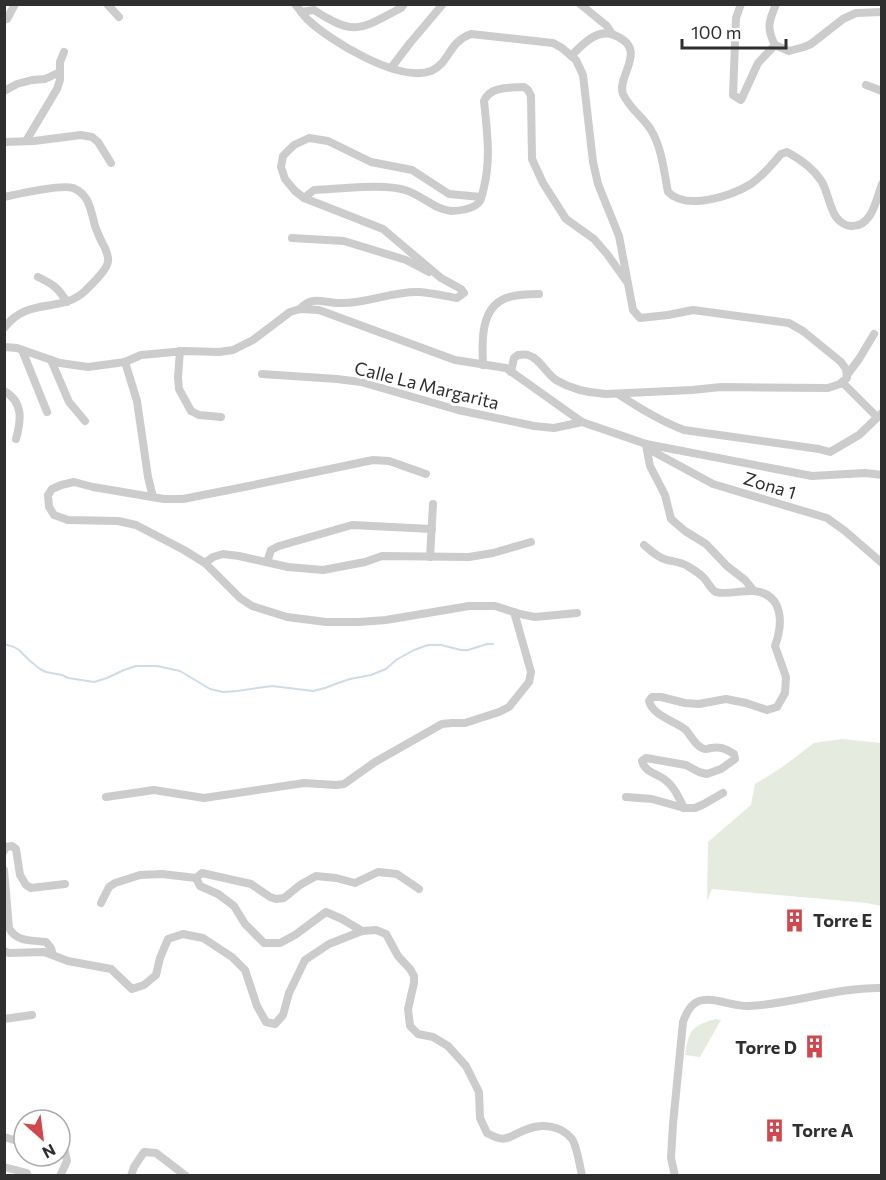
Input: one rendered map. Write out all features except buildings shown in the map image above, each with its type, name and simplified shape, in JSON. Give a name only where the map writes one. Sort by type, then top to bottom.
[{"type":"street","points":[[4,20],[7,19],[15,4]]},
{"type":"street","points":[[107,4],[120,17]]},
{"type":"street","points":[[295,4],[307,19],[351,51],[391,68],[414,74],[430,72],[439,66],[456,42],[471,34],[553,43],[576,60],[584,75],[593,162],[598,184],[620,236],[633,310],[640,318],[693,310],[789,323],[803,331],[841,363],[846,369],[844,378]]},
{"type":"street","points":[[301,12],[314,10],[333,22],[353,28],[365,27],[401,8],[404,4]]},
{"type":"street","points":[[391,68],[443,4]]},
{"type":"street","points":[[580,4],[607,26],[612,34]]},
{"type":"street","points":[[741,4],[736,18],[733,95],[741,100],[758,63],[775,45]]},
{"type":"street","points":[[776,4],[768,22],[770,36],[775,45],[789,51],[811,44],[843,19],[856,13],[882,12]]},
{"type":"street","points":[[572,56],[596,35],[609,33],[626,43],[631,61],[622,91],[628,103],[651,129],[658,142],[668,192],[672,196],[694,201],[728,195],[752,183],[781,154],[787,152],[800,159],[821,181],[837,218],[845,225],[852,226],[865,221],[872,212],[882,184]]},
{"type":"street","points":[[26,141],[57,88],[60,80],[60,62],[64,52]]},
{"type":"street","points":[[4,91],[18,84],[45,79],[60,72]]},
{"type":"street","points":[[866,85],[882,91]]},
{"type":"street","points":[[304,198],[314,190],[391,188],[405,190],[436,207],[451,211],[463,210],[475,205],[480,200],[486,177],[488,148],[483,101],[486,94],[492,90],[524,87],[531,96],[532,159],[543,183],[566,219],[594,239],[608,254],[628,283]]},
{"type":"street","points":[[4,142],[81,135],[92,137],[98,142],[111,163]]},
{"type":"street","points":[[441,278],[383,229],[304,198],[285,179],[281,167],[283,156],[294,145],[309,138],[328,141],[372,162],[412,170],[449,194],[481,197]]},
{"type":"street","points":[[4,197],[62,187],[72,187],[79,191],[87,200],[108,261],[105,268],[79,296],[67,302],[29,309],[11,319],[4,328]]},
{"type":"street","points":[[292,238],[344,241],[406,260],[464,293],[457,298],[420,292],[406,293],[340,304],[313,300],[304,304],[300,309]]},
{"type":"street","points":[[38,277],[52,283],[67,302]]},
{"type":"street","points":[[483,364],[482,339],[486,322],[493,308],[504,298],[539,294]]},
{"type":"street","points":[[4,347],[22,350],[60,363],[88,367],[125,362],[141,355],[180,351],[219,352],[233,350],[253,340],[290,312],[300,309],[319,310],[455,360],[506,368],[582,422],[646,444],[812,476],[865,473],[882,475]]},
{"type":"street","points":[[511,372],[514,358],[518,355],[528,355],[555,379],[592,393],[618,394],[721,387],[828,388],[840,384],[874,334]]},
{"type":"street","points":[[22,350],[47,412]]},
{"type":"street","points":[[180,351],[179,389],[191,411],[199,415],[220,417]]},
{"type":"street","points":[[51,360],[69,402],[85,421]]},
{"type":"street","points":[[125,362],[137,400],[153,497]]},
{"type":"street","name":"Calle La Margarita","points":[[262,375],[361,382],[459,410],[534,426],[554,428],[582,422]]},
{"type":"street","points":[[618,394],[642,410],[684,430],[830,452],[859,435],[880,415],[844,378]]},
{"type":"street","points":[[4,391],[10,394],[19,408],[21,421],[16,439]]},
{"type":"street","points":[[646,444],[650,466],[665,495],[671,519],[676,525],[706,544],[754,591]]},
{"type":"street","name":"Zona 1","points":[[646,444],[654,452],[713,484],[827,518],[846,531],[882,563]]},
{"type":"street","points":[[426,474],[388,461],[373,460],[183,499],[164,499],[74,482],[60,485],[52,489],[48,495],[54,515],[68,520],[118,521],[136,525],[205,563],[240,598],[252,606],[287,617],[326,622],[359,622],[386,620],[469,606],[495,606],[535,617],[577,613]]},
{"type":"street","points":[[865,473],[882,467]]},
{"type":"street","points":[[430,557],[433,504]]},
{"type":"street","points":[[267,562],[271,550],[279,546],[352,525],[432,529]]},
{"type":"street","points":[[205,563],[223,554],[288,567],[323,570],[365,562],[382,556],[469,557],[531,542]]},
{"type":"street","points":[[644,545],[665,560],[680,561],[690,567],[717,592],[754,591],[765,594],[773,600],[781,621],[775,646],[786,677],[785,693],[777,706],[767,710],[726,699],[699,704],[661,697],[652,697],[649,701],[650,706],[656,712],[686,731],[699,747],[726,748],[734,754],[735,759],[721,769],[708,774],[686,765],[646,758],[642,761],[649,771],[665,780],[684,808]]},
{"type":"street","points":[[106,797],[154,790],[204,798],[304,783],[344,784],[375,762],[442,724],[465,723],[509,707],[529,682],[531,672],[514,612]]},
{"type":"street","points":[[626,797],[652,799],[684,808],[695,808],[723,793]]},
{"type":"street","points":[[4,850],[12,846],[16,849],[20,875],[26,885],[31,888],[65,884]]},
{"type":"street","points":[[4,870],[9,928],[12,934],[18,938],[46,942],[53,955]]},
{"type":"street","points":[[101,903],[109,887],[115,883],[140,876],[162,874],[196,878],[202,873],[251,884],[276,899],[284,898],[316,876],[355,883],[378,872],[397,874],[419,889]]},
{"type":"street","points":[[196,878],[200,886],[218,894],[234,906],[244,924],[264,943],[280,944],[326,912],[362,931]]},
{"type":"street","points":[[4,951],[9,953],[44,952],[68,961],[111,969],[132,989],[144,985],[156,975],[168,939],[183,934],[203,938],[232,957],[244,970],[261,1014],[266,1022],[275,1024],[283,1015],[289,993],[305,960],[329,945],[362,931],[376,930],[386,934],[398,956],[414,976],[408,1009],[410,1026],[418,1034],[433,1037],[448,1046],[466,1066],[479,1092],[480,1118],[487,1133],[498,1139],[512,1138],[526,1129],[545,1125],[561,1130],[573,1141],[582,1176]]},
{"type":"street","points":[[675,1176],[671,1158],[683,1022],[696,1001],[710,999],[747,1006],[853,989],[882,988]]},
{"type":"street","points":[[4,1019],[32,1015]]},
{"type":"street","points":[[131,1176],[144,1152],[156,1153],[186,1176]]},
{"type":"street","points":[[4,1168],[10,1176]]},
{"type":"street","points":[[4,1168],[27,1173],[28,1176]]},
{"type":"shaded area","points":[[842,739],[881,743],[881,906],[712,889],[707,901],[708,842],[751,805],[755,784],[814,743]]},
{"type":"shaded area","points":[[716,1019],[721,1020],[700,1057],[685,1055],[693,1030],[701,1024]]},
{"type":"waterway","points":[[4,644],[19,650],[40,669],[68,678],[94,682],[136,666],[157,666],[180,671],[210,689],[223,692],[272,686],[313,691],[371,675],[386,669],[396,660],[414,650],[428,645],[468,650],[493,644]]},
{"type":"place","name":"Torre E","points":[[795,920]]},
{"type":"place","name":"Torre D","points":[[815,1047]]},
{"type":"place","name":"Torre A","points":[[774,1130]]}]
